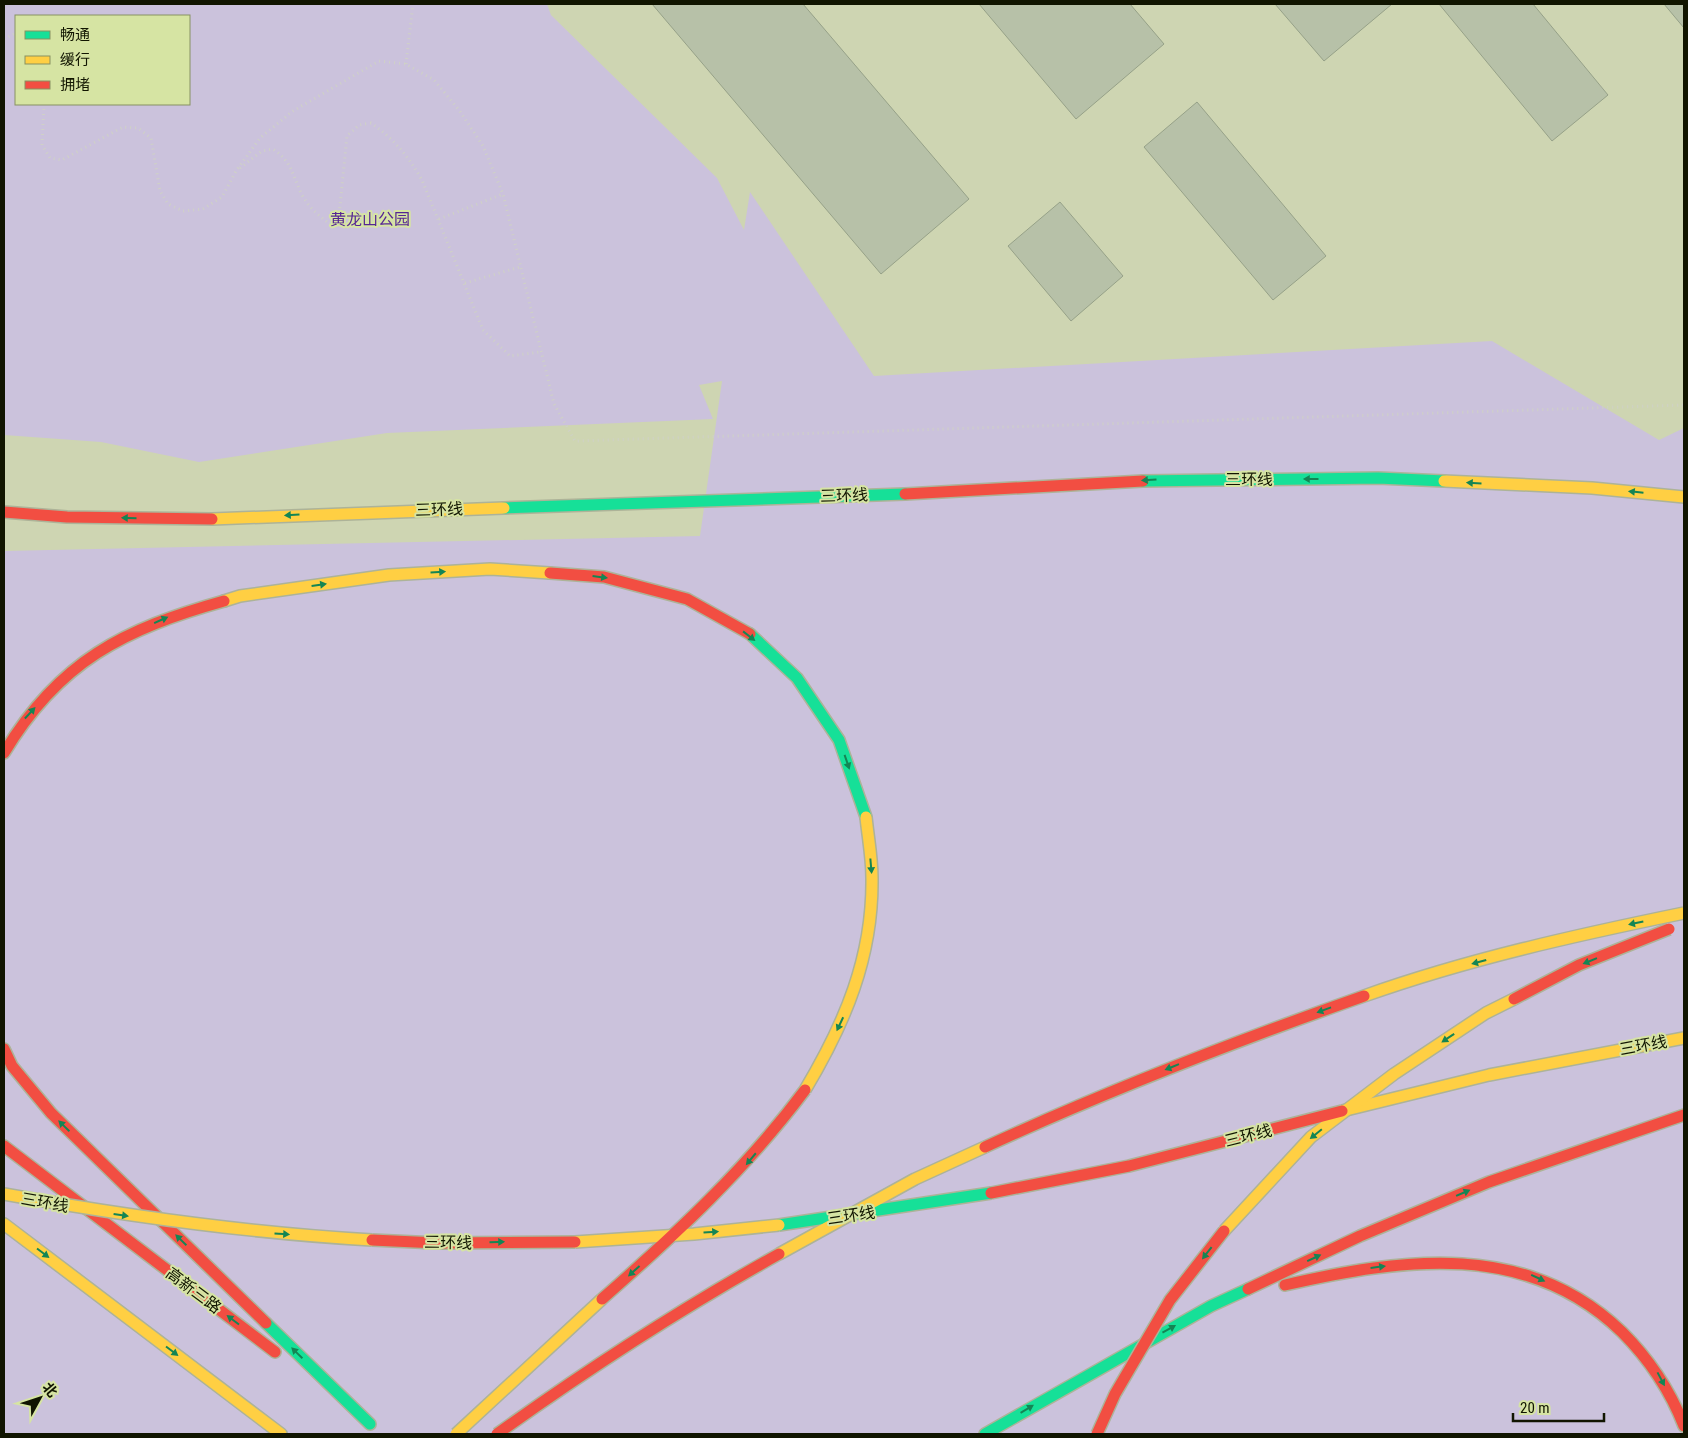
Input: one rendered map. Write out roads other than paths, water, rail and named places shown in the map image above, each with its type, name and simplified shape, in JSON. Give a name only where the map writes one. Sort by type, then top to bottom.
[{"type":"highway","name":"三环线","points":[[4,512],[67,517],[204,519],[340,512],[950,492],[1173,480],[1378,478],[1592,488],[1684,497]]},
{"type":"highway","points":[[4,753],[23,721],[65,676],[114,641],[170,616],[240,596],[389,576],[490,569],[604,577],[687,599],[748,633],[797,678],[840,740],[866,817],[872,880],[866,942],[850,1003],[824,1059],[790,1111],[748,1163],[656,1252],[530,1363],[456,1434]]},
{"type":"highway","points":[[497,1434],[564,1387],[726,1284],[915,1178],[1052,1116],[1227,1044],[1406,981],[1593,932],[1684,913]]},
{"type":"highway","points":[[1097,1434],[1115,1394],[1170,1300],[1234,1218],[1311,1137],[1394,1074],[1486,1013],[1579,965],[1684,923]]},
{"type":"highway","name":"三环线","points":[[4,1194],[91,1210],[246,1232],[438,1243],[581,1242],[731,1230],[885,1210],[1121,1168],[1429,1089],[1582,1056],[1684,1038]]},
{"type":"highway","name":"高新三路","points":[[4,1049],[12,1066],[51,1113],[373,1426],[4,1146]]},
{"type":"highway","points":[[985,1434],[1211,1306],[1360,1236],[1489,1182],[1621,1135],[1684,1115]]},
{"type":"highway","points":[[4,1224],[281,1434]]},
{"type":"highway","points":[[1211,1306],[1323,1275],[1380,1266],[1479,1263],[1531,1274],[1579,1297],[1621,1329],[1655,1370],[1683,1423]]},
{"type":"park label","name":"黄龙山公园","points":[[370,219]]}]
